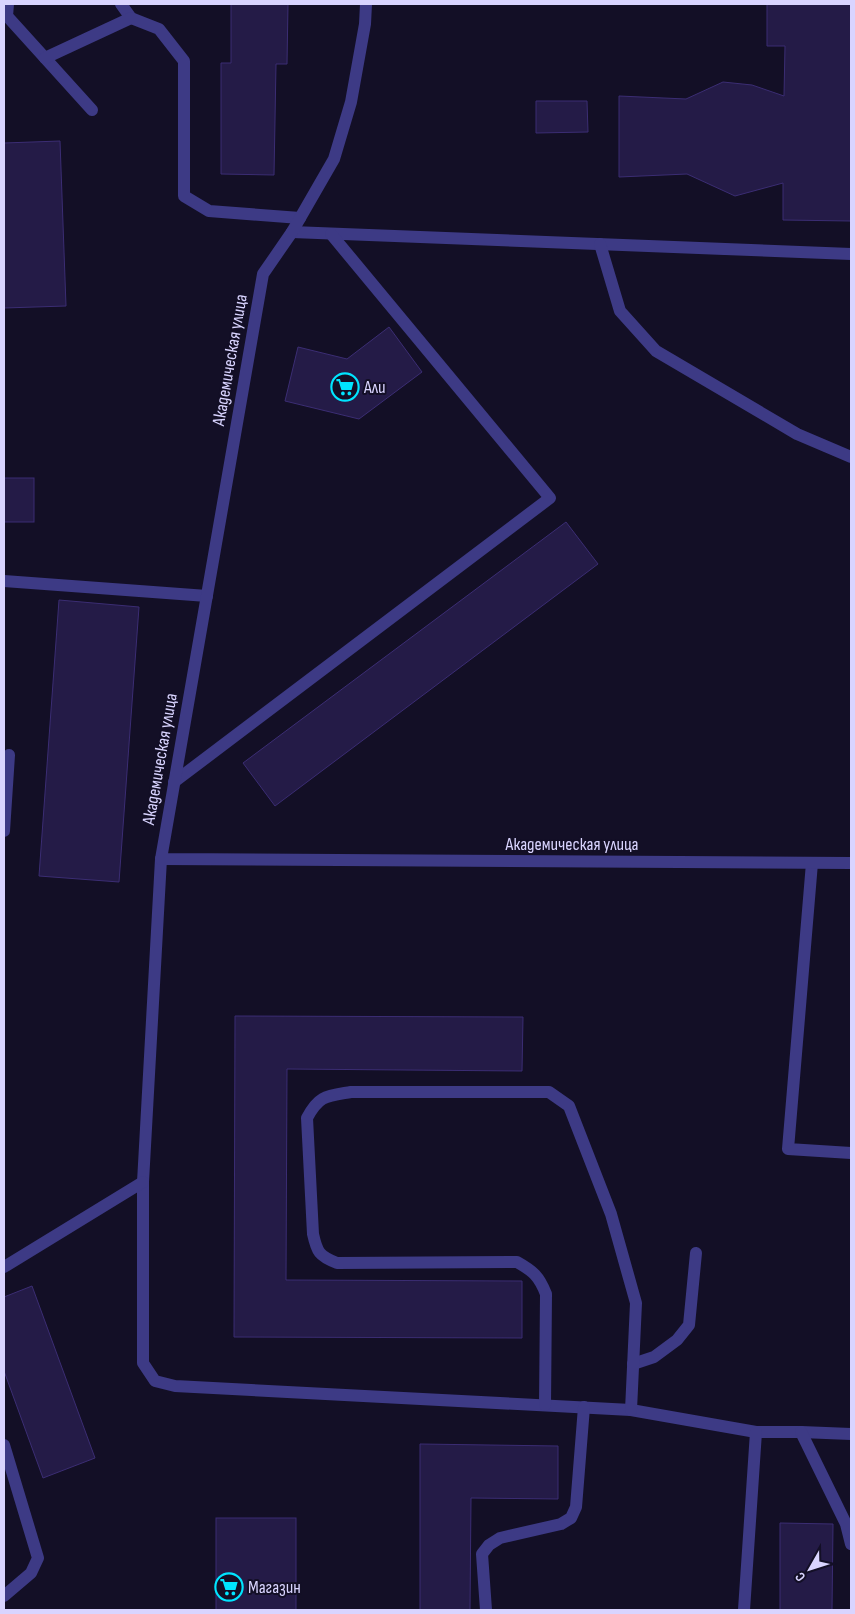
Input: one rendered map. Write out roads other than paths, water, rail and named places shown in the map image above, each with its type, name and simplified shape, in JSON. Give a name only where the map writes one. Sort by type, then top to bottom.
[{"type":"street","points":[[8,4],[7,16],[92,110]]},
{"type":"street","points":[[121,4],[131,18],[159,29],[184,61],[184,196],[209,211],[300,218]]},
{"type":"street","name":"Академическая улица","points":[[366,4],[366,24],[351,102],[334,159],[292,232],[263,274],[160,859],[851,864]]},
{"type":"street","points":[[45,58],[131,18]]},
{"type":"street","points":[[292,232],[851,254]]},
{"type":"street","points":[[174,782],[550,498],[331,234]]},
{"type":"street","points":[[600,244],[620,310],[656,351],[797,434],[851,458]]},
{"type":"street","points":[[4,581],[206,596]]},
{"type":"street","points":[[4,831],[9,755]]},
{"type":"street","points":[[160,859],[143,1182],[143,1363],[155,1381],[175,1386],[631,1410],[756,1432],[851,1434]]},
{"type":"street","points":[[812,863],[788,1149],[851,1153]]},
{"type":"street","points":[[546,1405],[546,1294],[542,1283],[533,1271],[517,1262],[337,1263],[324,1258],[316,1249],[313,1234],[307,1118],[313,1107],[325,1096],[351,1092],[549,1092],[569,1106],[611,1214],[636,1303],[631,1410]]},
{"type":"street","points":[[4,1268],[143,1182]]},
{"type":"street","points":[[633,1364],[654,1357],[677,1340],[689,1324],[696,1253]]},
{"type":"street","points":[[486,1610],[482,1554],[489,1545],[500,1538],[561,1524],[571,1518],[576,1507],[584,1407]]},
{"type":"street","points":[[744,1610],[756,1432]]},
{"type":"street","points":[[801,1432],[846,1524],[851,1544]]},
{"type":"street","points":[[4,1445],[38,1558],[31,1573],[4,1596]]},
{"type":"place","name":"Али","points":[[345,387]]},
{"type":"place","name":"Магазин","points":[[229,1587]]}]
